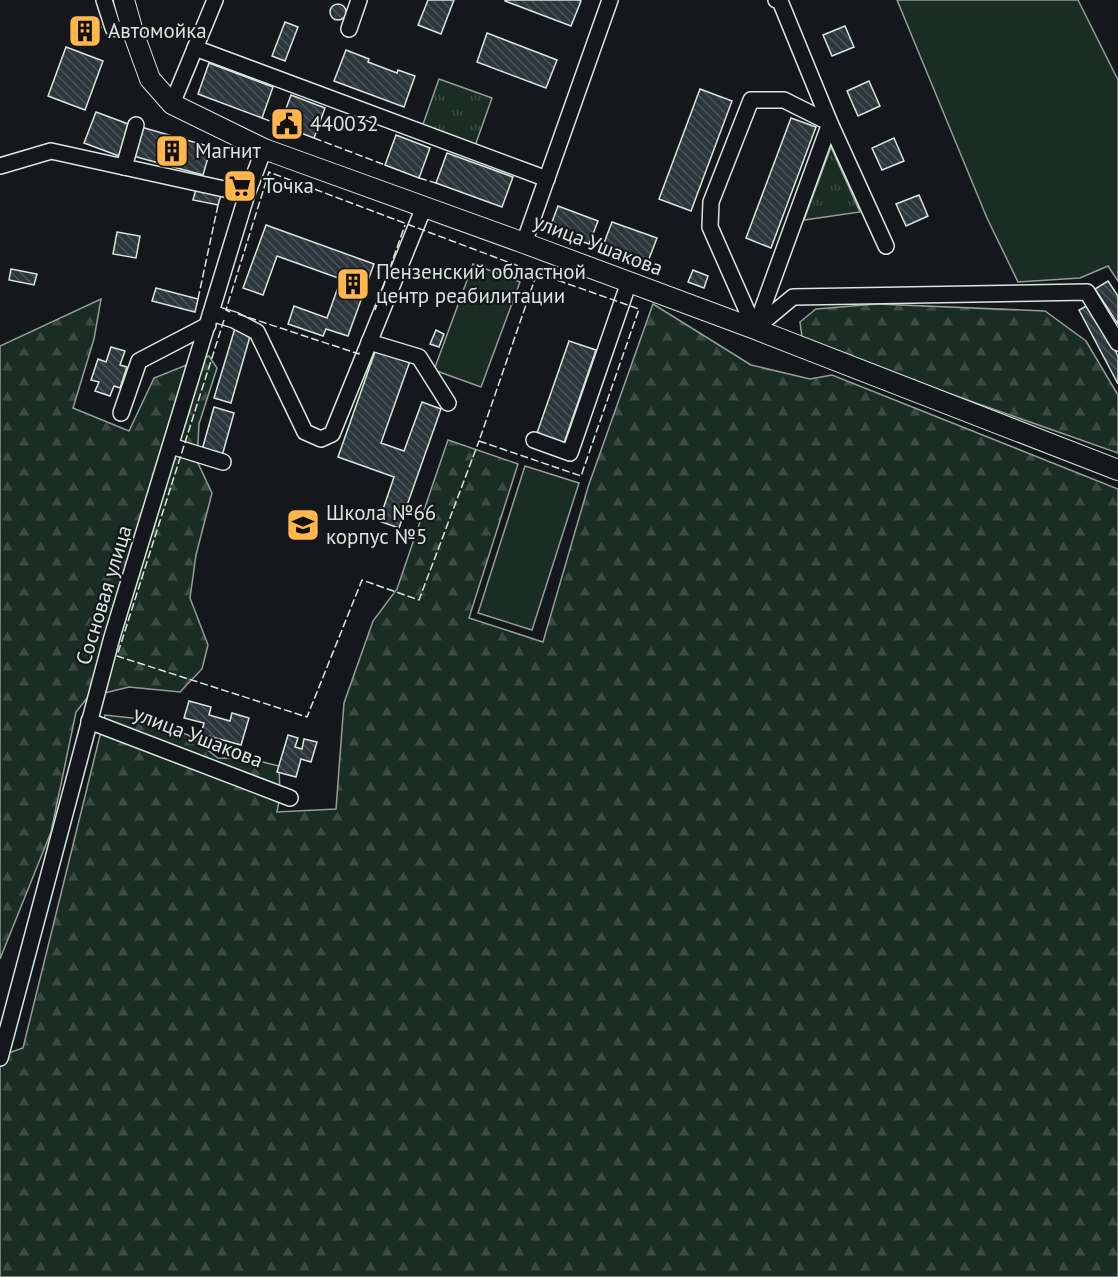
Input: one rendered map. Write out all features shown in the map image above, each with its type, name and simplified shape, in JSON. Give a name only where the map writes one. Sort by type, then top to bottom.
[{"type":"main road","name":"улица Ушакова","points":[[124,0],[150,79],[172,104],[264,149],[755,329],[1118,471]]},
{"type":"street","points":[[104,0],[113,28],[133,32]]},
{"type":"street","points":[[172,104],[215,0]]},
{"type":"street","points":[[349,29],[360,0]]},
{"type":"street","points":[[524,243],[610,0]]},
{"type":"street","points":[[776,0],[780,1],[830,123],[886,246]]},
{"type":"street","points":[[195,48],[547,179]]},
{"type":"street","points":[[755,329],[710,227],[711,202],[751,100],[784,100],[830,123]]},
{"type":"street","points":[[755,329],[830,123]]},
{"type":"street","points":[[124,167],[136,125]]},
{"type":"street","name":"Сосновая улица","points":[[0,1058],[112,637],[248,194],[264,149]]},
{"type":"street","points":[[0,166],[51,151],[248,194]]},
{"type":"street","points":[[121,412],[140,361],[210,319],[234,320],[258,332],[305,432],[321,439],[332,434],[424,207]]},
{"type":"street","points":[[534,440],[570,453],[629,282]]},
{"type":"street","points":[[755,329],[793,297],[1087,292],[1118,343]]},
{"type":"street","points":[[369,342],[419,357],[448,404]]},
{"type":"street","points":[[171,446],[223,462]]},
{"type":"street","name":"улица Ушакова","points":[[89,721],[290,798]]},
{"type":"green space","points":[[897,0],[1078,0],[1118,80],[1118,281],[1108,266],[1080,278],[1018,282],[987,218]]},
{"type":"green space","points":[[439,79],[492,98],[475,146],[422,127]]},
{"type":"green space","points":[[831,147],[860,212],[804,220]]},
{"type":"green space","points":[[473,264],[520,282],[481,387],[434,370]]},
{"type":"green space","points":[[101,299],[94,339],[73,408],[129,431],[154,378],[209,356],[217,368],[199,424],[197,461],[212,493],[196,555],[190,598],[208,645],[202,669],[180,692],[129,687],[88,697],[76,712],[51,832],[0,959],[0,346]]},
{"type":"green space","points":[[653,304],[751,365],[810,379],[832,375],[1118,489],[1118,1277],[0,1277],[0,1056],[23,1048],[105,715],[141,719],[188,735],[218,758],[251,759],[279,766],[280,796],[277,812],[336,809],[344,703],[373,621],[397,589],[448,440],[518,464],[469,618],[543,642],[588,487]]},
{"type":"green space","points":[[877,304],[1045,311],[1086,341],[1118,395],[1118,453],[902,377],[802,337],[800,322],[816,309]]},
{"type":"green space","points":[[525,466],[579,483],[532,630],[478,613]]},
{"type":"building","points":[[428,0],[454,0],[441,34],[418,25]]},
{"type":"building","points":[[505,0],[579,0],[581,1],[571,26]]},
{"type":"building","points":[[338,4],[344,6],[346,12],[344,18],[338,20],[332,18],[330,12],[332,6]]},
{"type":"building","name":"Автомойка","points":[[77,18],[101,27],[94,45],[70,35]]},
{"type":"building","points":[[285,22],[298,27],[285,61],[272,56]]},
{"type":"building","points":[[845,26],[854,47],[832,56],[823,35]]},
{"type":"building","points":[[487,33],[557,60],[546,88],[477,62]]},
{"type":"building","points":[[66,47],[103,61],[85,110],[48,96]]},
{"type":"building","points":[[346,50],[369,59],[368,62],[397,73],[398,70],[415,76],[404,107],[334,81]]},
{"type":"building","points":[[209,63],[273,87],[262,118],[198,94]]},
{"type":"building","points":[[869,81],[880,106],[858,116],[847,91]]},
{"type":"building","points":[[700,89],[732,101],[691,211],[659,199]]},
{"type":"building","points":[[291,95],[325,108],[314,138],[280,125]]},
{"type":"building","points":[[96,112],[131,125],[119,156],[84,143]]},
{"type":"building","points":[[791,118],[816,127],[771,248],[746,238]]},
{"type":"building","name":"Магнит","points":[[141,127],[211,147],[203,175],[133,156]]},
{"type":"building","points":[[396,135],[430,148],[419,178],[385,165]]},
{"type":"building","points":[[894,138],[904,161],[882,170],[872,148]]},
{"type":"building","points":[[447,153],[513,177],[502,207],[436,183]]},
{"type":"building","points":[[196,189],[221,195],[218,205],[193,200]]},
{"type":"building","points":[[919,195],[928,216],[906,226],[896,204]]},
{"type":"building","points":[[558,206],[598,221],[589,244],[549,230]]},
{"type":"building","points":[[612,222],[657,238],[647,264],[602,248]]},
{"type":"building","name":"Пензенский областной центр реабилитации","points":[[266,225],[374,264],[348,336],[326,329],[323,336],[288,324],[294,306],[327,318],[341,279],[277,256],[263,295],[243,288]]},
{"type":"building","points":[[117,232],[140,236],[136,258],[113,254]]},
{"type":"building","points":[[11,269],[37,274],[34,285],[9,280]]},
{"type":"building","points":[[693,270],[708,276],[704,288],[688,282]]},
{"type":"building","points":[[1108,281],[1118,296],[1118,324],[1095,289]]},
{"type":"building","points":[[156,288],[198,299],[195,312],[152,301]]},
{"type":"building","points":[[1090,304],[1118,356],[1118,384],[1079,310]]},
{"type":"building","points":[[235,328],[251,333],[231,403],[214,398]]},
{"type":"building","points":[[436,330],[444,334],[439,347],[430,344]]},
{"type":"building","points":[[569,341],[596,350],[564,443],[537,433]]},
{"type":"building","points":[[111,347],[125,351],[120,365],[127,367],[120,388],[114,386],[110,396],[95,391],[99,382],[91,380],[98,359],[106,362]]},
{"type":"building","name":"Школа №66 корпус №5","points":[[376,349],[410,361],[381,443],[404,451],[422,402],[441,409],[399,528],[379,521],[394,477],[338,457]]},
{"type":"building","points":[[214,407],[234,413],[222,456],[202,450]]},
{"type":"building","points":[[189,701],[211,707],[209,715],[230,721],[232,713],[249,718],[241,745],[201,734],[204,723],[184,718]]},
{"type":"building","points":[[288,735],[298,738],[295,747],[302,749],[304,739],[317,742],[311,762],[301,759],[296,777],[277,772]]},
{"type":"fence","points":[[262,118],[280,125]]},
{"type":"fence","points":[[314,138],[385,165]]},
{"type":"fence","points":[[230,312],[226,310],[269,172],[537,273]]},
{"type":"fence","points":[[419,178],[436,183]]},
{"type":"fence","points":[[198,299],[218,205]]},
{"type":"fence","points":[[375,310],[405,225]]},
{"type":"fence","points":[[537,273],[639,309],[581,476],[479,441],[537,273]]},
{"type":"fence","points":[[238,314],[359,354],[359,352]]},
{"type":"fence","points":[[224,320],[117,656],[307,717],[362,580],[419,600],[479,441]]},
{"type":"place","name":"Автомойка","points":[[85,31]]},
{"type":"place","name":"440032","points":[[287,124]]},
{"type":"place","name":"Магнит","points":[[172,151]]},
{"type":"place","name":"Точка","points":[[240,186]]},
{"type":"place","name":"Пензенский областной центр реабилитации","points":[[353,284]]},
{"type":"place","name":"Школа №66 корпус №5","points":[[303,525]]}]
